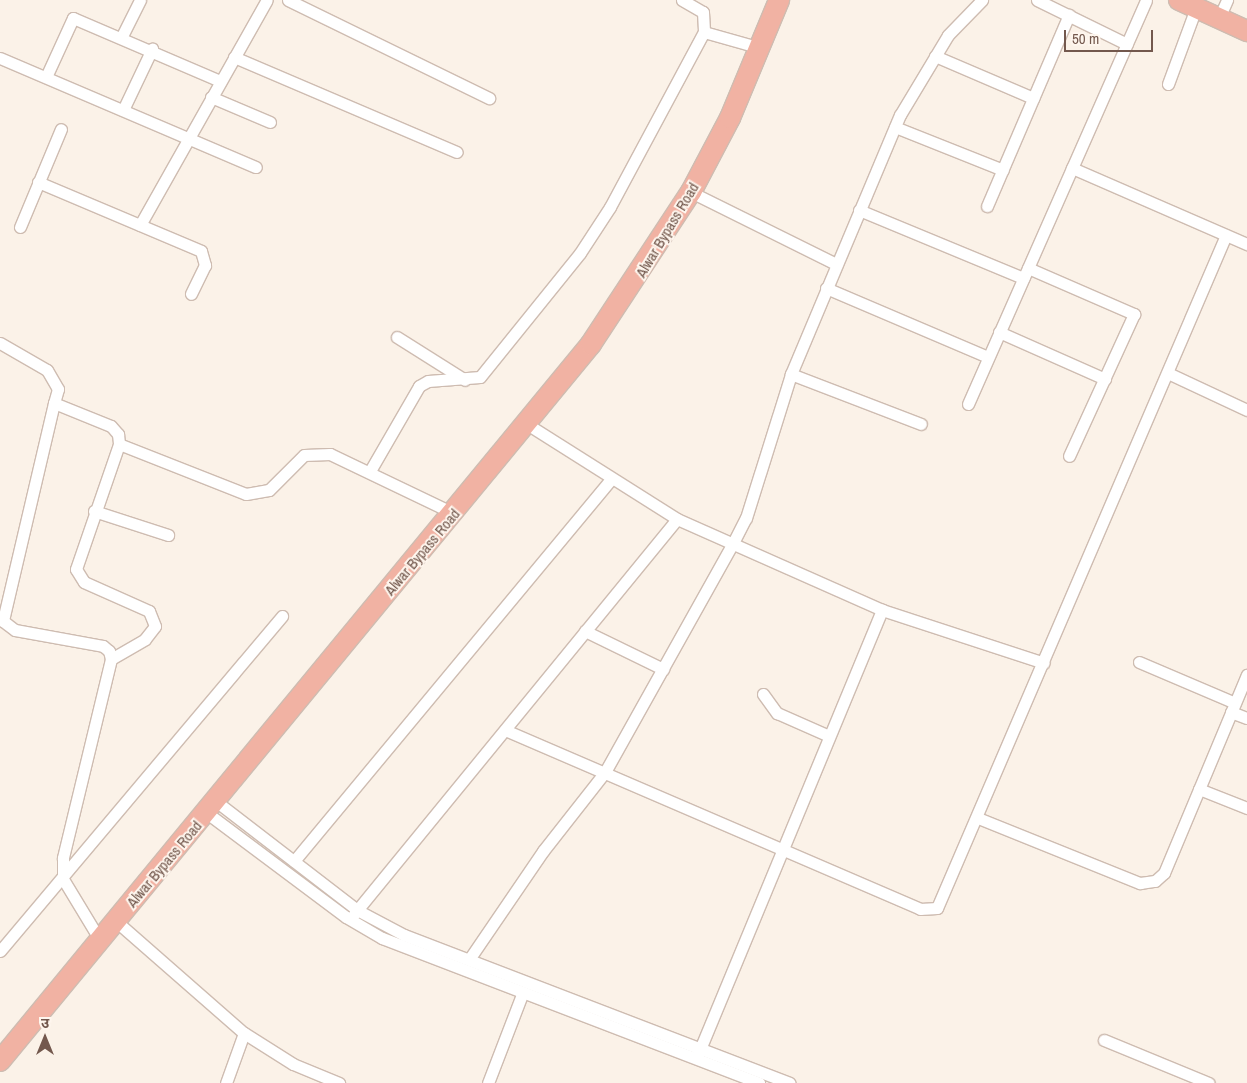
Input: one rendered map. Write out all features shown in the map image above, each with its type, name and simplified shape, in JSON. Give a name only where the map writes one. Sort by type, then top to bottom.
[{"type":"highway","name":"Alwar Bypass Road","points":[[0,1061],[212,808],[527,424],[629,292],[691,192],[761,48],[779,0]]},
{"type":"highway","points":[[1193,3],[1225,5],[1247,20]]},
{"type":"highway","points":[[1193,3],[1247,31]]},
{"type":"street","points":[[122,36],[140,0]]},
{"type":"street","points":[[140,225],[267,0]]},
{"type":"street","points":[[288,0],[489,98]]},
{"type":"street","points":[[470,958],[543,851],[605,772],[733,543],[746,518],[791,374],[895,127],[948,35],[982,0]]},
{"type":"street","points":[[1037,0],[1127,44]]},
{"type":"street","points":[[968,404],[1146,0]]},
{"type":"street","points":[[370,471],[419,386],[428,381],[465,380],[480,377],[492,367],[580,253],[610,207],[704,32],[703,12],[687,2]]},
{"type":"street","points":[[1168,84],[1193,3]]},
{"type":"street","points":[[986,206],[1069,15]]},
{"type":"street","points":[[46,77],[73,18],[122,36],[220,81]]},
{"type":"street","points":[[704,32],[761,48]]},
{"type":"street","points":[[123,110],[152,49]]},
{"type":"street","points":[[936,56],[1033,98]]},
{"type":"street","points":[[234,57],[457,152]]},
{"type":"street","points":[[0,58],[256,167]]},
{"type":"street","points":[[211,97],[270,122]]},
{"type":"street","points":[[895,127],[1002,170]]},
{"type":"street","points":[[20,227],[61,129]]},
{"type":"street","points":[[1072,168],[1247,244]]},
{"type":"street","points":[[38,182],[201,251],[205,265],[191,294]]},
{"type":"street","points":[[691,192],[836,264]]},
{"type":"street","points":[[859,210],[1134,314],[1068,456]]},
{"type":"street","points":[[505,730],[782,846],[920,909],[937,908],[978,818],[1226,235]]},
{"type":"street","points":[[826,288],[988,357]]},
{"type":"street","points":[[999,332],[1105,379]]},
{"type":"street","points":[[398,337],[465,380]]},
{"type":"street","points":[[0,343],[47,370],[58,389],[2,608],[8,628],[103,646],[111,659]]},
{"type":"street","points":[[1168,373],[1244,409],[1247,396]]},
{"type":"street","points":[[791,374],[921,424]]},
{"type":"street","points":[[54,402],[111,426],[119,444],[77,560],[78,575],[155,618],[152,633],[111,659],[67,829],[63,879],[100,940]]},
{"type":"street","points":[[527,424],[611,479],[677,518],[882,610],[1044,663]]},
{"type":"street","points":[[119,444],[246,494],[269,490],[304,455],[314,453],[330,454],[370,471],[453,514]]},
{"type":"street","points":[[294,862],[611,479]]},
{"type":"street","points":[[94,511],[168,536]]},
{"type":"street","points":[[350,920],[677,518]]},
{"type":"street","points":[[696,1059],[782,846],[882,610]]},
{"type":"street","points":[[0,951],[63,879],[282,616]]},
{"type":"street","points":[[585,631],[662,669]]},
{"type":"street","points":[[1139,662],[1233,707],[1247,718]]},
{"type":"street","points":[[978,818],[1140,883],[1155,881],[1164,873],[1247,675]]},
{"type":"street","points":[[763,694],[777,713],[829,736]]},
{"type":"street","points":[[1199,789],[1247,808]]},
{"type":"street","points":[[212,808],[294,862],[357,910],[404,935],[470,958],[790,1083]]},
{"type":"street","points":[[212,808],[350,920],[382,938],[759,1083]]},
{"type":"street","points":[[117,922],[244,1033],[293,1064],[339,1083]]},
{"type":"street","points":[[488,1083],[523,992]]},
{"type":"street","points":[[226,1083],[244,1033]]},
{"type":"street","points":[[1104,1040],[1209,1083]]}]
